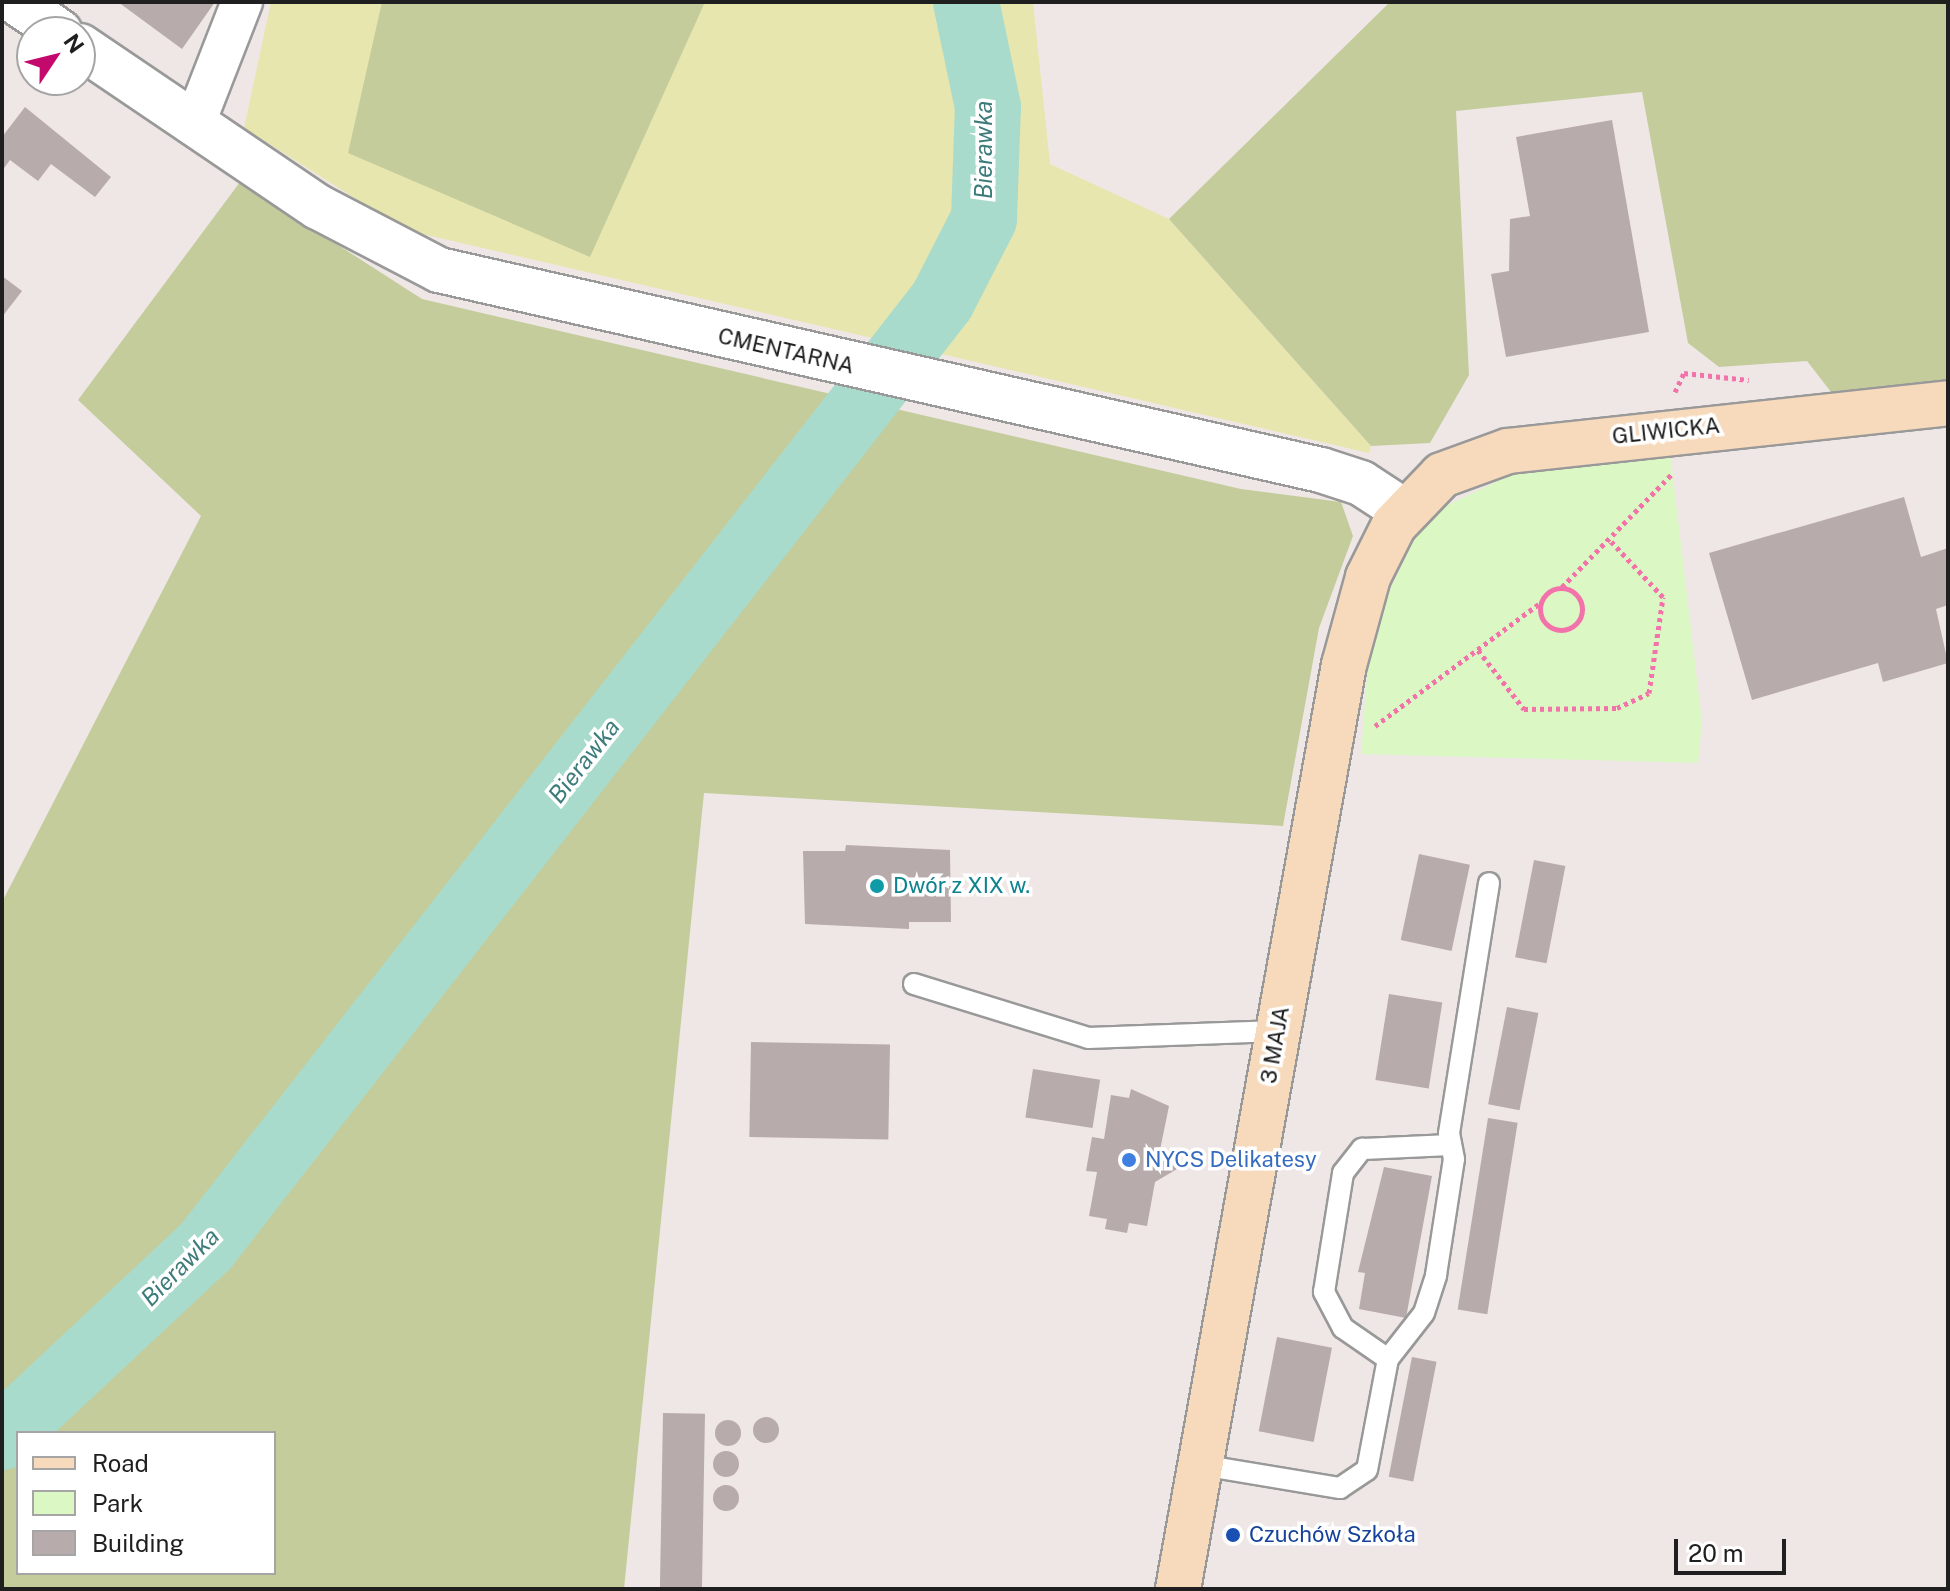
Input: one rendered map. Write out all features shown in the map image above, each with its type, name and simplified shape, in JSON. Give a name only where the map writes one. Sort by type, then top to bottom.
[{"type":"main road","name":"GLIWICKA","points":[[1404,511],[1442,475],[1508,451],[1948,403]]},
{"type":"main road","name":"3 MAJA","points":[[1178,1589],[1344,665],[1368,577],[1404,511]]},
{"type":"street","points":[[16,2],[37,16]]},
{"type":"street","points":[[194,125],[242,2]]},
{"type":"street","name":"CMENTARNA","points":[[96,57],[194,125],[410,260],[965,392],[1344,476],[1404,511]]},
{"type":"lane","points":[[1201,1465],[1340,1488],[1356,1483],[1367,1470],[1388,1359],[1424,1313],[1436,1275],[1451,1145],[1489,883]]},
{"type":"lane","points":[[914,984],[1088,1038],[1278,1031]]},
{"type":"lane","points":[[1388,1359],[1343,1328],[1324,1292],[1343,1173],[1362,1149],[1451,1145]]},
{"type":"path","points":[[1676,405],[1684,373],[1755,380]]},
{"type":"path","points":[[1367,731],[1562,587],[1681,468]]},
{"type":"path","points":[[1478,650],[1524,709],[1617,708],[1649,693],[1663,597],[1609,539]]},
{"type":"path","points":[[1540,603],[1545,623],[1570,628],[1582,606],[1562,587]]},
{"type":"green space","points":[[271,2],[1033,2],[1050,164],[1169,219],[1371,446],[1369,453],[405,230],[244,128]]},
{"type":"green space","points":[[382,2],[705,2],[590,257],[348,153]]},
{"type":"green space","points":[[1390,2],[1948,2],[1948,382],[1831,392],[1807,361],[1719,367],[1688,343],[1642,92],[1456,111],[1469,375],[1430,443],[1371,446],[1169,219]]},
{"type":"green space","points":[[240,182],[422,299],[1241,489],[1341,502],[1353,536],[1319,628],[1283,826],[704,793],[624,1589],[2,1589],[2,902],[201,516],[78,400]]},
{"type":"green space","points":[[1670,452],[1702,722],[1698,763],[1361,754],[1369,650],[1385,600],[1417,534],[1439,509],[1511,475]]},
{"type":"building","points":[[118,2],[215,2],[182,49]]},
{"type":"building","points":[[25,107],[111,177],[95,197],[51,164],[38,181],[10,160],[2,171],[2,137]]},
{"type":"building","points":[[1612,120],[1649,332],[1506,357],[1491,274],[1509,271],[1510,219],[1530,216],[1516,137]]},
{"type":"building","points":[[2,276],[22,291],[2,317]]},
{"type":"building","points":[[1904,497],[1921,557],[1948,548],[1948,605],[1936,609],[1948,663],[1883,682],[1878,663],[1752,700],[1709,553]]},
{"type":"building","name":"Dwór z XIX w.","points":[[846,845],[950,850],[951,922],[909,922],[909,929],[805,924],[803,851],[845,851]]},
{"type":"building","points":[[1419,854],[1470,865],[1452,951],[1401,940]]},
{"type":"building","points":[[1534,860],[1565,866],[1547,963],[1515,957]]},
{"type":"building","points":[[1389,994],[1442,1002],[1429,1088],[1375,1080]]},
{"type":"building","points":[[1507,1007],[1538,1013],[1520,1110],[1488,1104]]},
{"type":"building","points":[[751,1042],[890,1044],[888,1139],[749,1137]]},
{"type":"building","points":[[1033,1069],[1100,1080],[1092,1128],[1025,1117]]},
{"type":"building","name":"NYCS Delikatesy","points":[[1131,1089],[1169,1106],[1160,1150],[1177,1169],[1155,1182],[1147,1226],[1129,1223],[1127,1233],[1105,1229],[1107,1219],[1089,1216],[1097,1172],[1086,1171],[1092,1137],[1104,1139],[1111,1095],[1129,1098]]},
{"type":"building","points":[[1488,1118],[1518,1123],[1487,1314],[1458,1310]]},
{"type":"building","points":[[1384,1167],[1432,1176],[1406,1318],[1359,1309],[1365,1273],[1358,1272]]},
{"type":"building","points":[[1277,1337],[1332,1348],[1314,1442],[1259,1431]]},
{"type":"building","points":[[1412,1357],[1437,1362],[1413,1482],[1389,1477]]},
{"type":"building","points":[[663,1413],[705,1414],[702,1589],[660,1589]]},
{"type":"building","points":[[766,1417],[775,1421],[779,1430],[775,1439],[766,1443],[757,1439],[753,1430],[757,1421]]},
{"type":"building","points":[[728,1420],[737,1424],[741,1433],[737,1442],[728,1446],[719,1442],[715,1433],[719,1424]]},
{"type":"building","points":[[726,1451],[735,1455],[739,1464],[735,1473],[726,1477],[717,1473],[713,1464],[717,1455]]},
{"type":"building","points":[[726,1485],[735,1489],[739,1498],[735,1507],[726,1511],[717,1507],[713,1498],[717,1489]]},
{"type":"waterway","name":"Bierawka","points":[[2,1437],[206,1246],[942,301],[984,219],[988,107],[966,2]]},
{"type":"place","name":"Dwór z XIX w.","points":[[877,886]]},
{"type":"place","name":"NYCS Delikatesy","points":[[1129,1160]]},
{"type":"place","name":"Czuchów Szkoła","points":[[1233,1535]]}]
